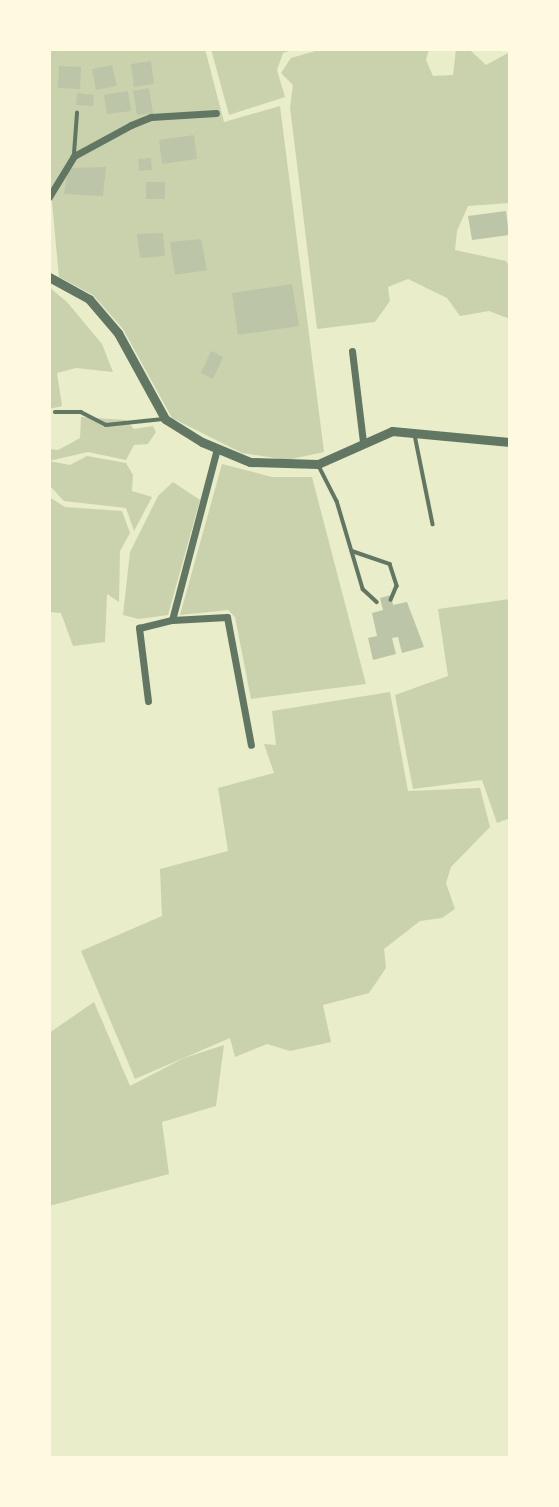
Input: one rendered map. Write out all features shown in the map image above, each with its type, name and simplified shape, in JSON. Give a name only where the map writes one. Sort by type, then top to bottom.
[{"type":"street","points":[[49,197],[74,156],[151,117],[216,113]]},
{"type":"street","points":[[49,277],[89,299],[118,333],[165,419],[217,449],[250,462],[318,464],[392,431],[510,442]]},
{"type":"street","points":[[352,351],[363,442]]},
{"type":"street","points":[[172,620],[217,449]]},
{"type":"street","points":[[148,701],[137,633],[142,626],[172,620],[228,617],[232,624],[251,744]]},
{"type":"lane","points":[[74,156],[77,113]]},
{"type":"lane","points":[[55,412],[72,410],[106,425],[165,419]]},
{"type":"lane","points":[[415,433],[433,524]]},
{"type":"lane","points":[[318,464],[337,501],[363,589],[377,602]]},
{"type":"lane","points":[[352,551],[390,564],[397,586],[391,600]]},
{"type":"green space","points":[[49,49],[205,49],[224,122],[280,106],[324,452],[287,460],[242,453],[172,418],[123,329],[93,295],[59,277],[49,171]]},
{"type":"green space","points":[[211,49],[296,49],[283,53],[277,70],[285,97],[229,115]]},
{"type":"green space","points":[[322,49],[429,49],[426,60],[433,76],[453,75],[456,49],[469,49],[486,65],[510,52],[510,203],[468,206],[457,231],[455,250],[506,261],[510,268],[510,319],[489,311],[460,316],[447,298],[408,279],[388,287],[390,301],[375,322],[317,329],[290,107],[293,85],[281,73],[291,58]]},
{"type":"green space","points":[[49,287],[67,302],[102,344],[113,372],[76,368],[57,373],[62,406],[49,409]]},
{"type":"green space","points":[[81,417],[126,420],[134,429],[153,426],[156,432],[148,444],[134,445],[126,460],[88,452],[49,461],[49,449],[58,450],[80,438]]},
{"type":"green space","points":[[87,456],[126,463],[133,475],[132,491],[152,497],[134,531],[126,508],[64,501],[49,485],[49,461],[70,465]]},
{"type":"green space","points":[[222,464],[272,477],[312,477],[366,684],[251,699],[235,617],[228,610],[180,615]]},
{"type":"green space","points":[[173,482],[200,500],[168,615],[139,619],[123,615],[130,552],[158,496]]},
{"type":"green space","points":[[49,497],[65,507],[122,511],[130,533],[120,551],[119,602],[107,594],[105,642],[73,646],[61,613],[49,612]]},
{"type":"green space","points":[[510,599],[510,818],[497,823],[482,780],[413,789],[395,695],[448,676],[438,609]]},
{"type":"green space","points":[[390,692],[408,791],[480,788],[490,827],[451,867],[446,883],[455,909],[442,918],[420,921],[384,949],[386,968],[369,993],[323,1005],[331,1042],[290,1051],[267,1044],[235,1057],[230,1038],[135,1079],[81,951],[162,916],[160,869],[228,851],[218,788],[274,773],[264,744],[276,745],[272,711]]},
{"type":"green space","points":[[94,1002],[130,1086],[184,1058],[224,1045],[216,1106],[162,1122],[169,1174],[49,1206],[49,1033]]},
{"type":"building","points":[[151,61],[154,84],[134,87],[131,64]]},
{"type":"building","points":[[112,65],[117,86],[96,90],[92,69]]},
{"type":"building","points":[[59,66],[81,67],[80,89],[58,88]]},
{"type":"building","points":[[149,88],[153,113],[137,115],[133,91]]},
{"type":"building","points":[[128,91],[131,111],[107,114],[104,95]]},
{"type":"building","points":[[77,93],[94,95],[93,106],[76,105]]},
{"type":"building","points":[[194,135],[197,159],[162,164],[159,140]]},
{"type":"building","points":[[151,158],[152,170],[139,171],[138,159]]},
{"type":"building","points":[[106,167],[103,196],[64,194],[68,168]]},
{"type":"building","points":[[146,182],[165,182],[165,199],[146,199]]},
{"type":"building","points":[[506,211],[509,235],[472,240],[468,216]]},
{"type":"building","points":[[163,233],[165,256],[140,258],[137,234]]},
{"type":"building","points":[[201,239],[207,270],[175,275],[170,242]]},
{"type":"building","points":[[292,284],[299,326],[238,335],[232,293]]},
{"type":"building","points":[[211,351],[223,357],[213,379],[201,373]]},
{"type":"building","points":[[391,595],[393,605],[407,602],[424,647],[402,653],[398,637],[392,638],[396,654],[373,660],[368,638],[377,636],[372,613],[383,610],[380,598]]}]
